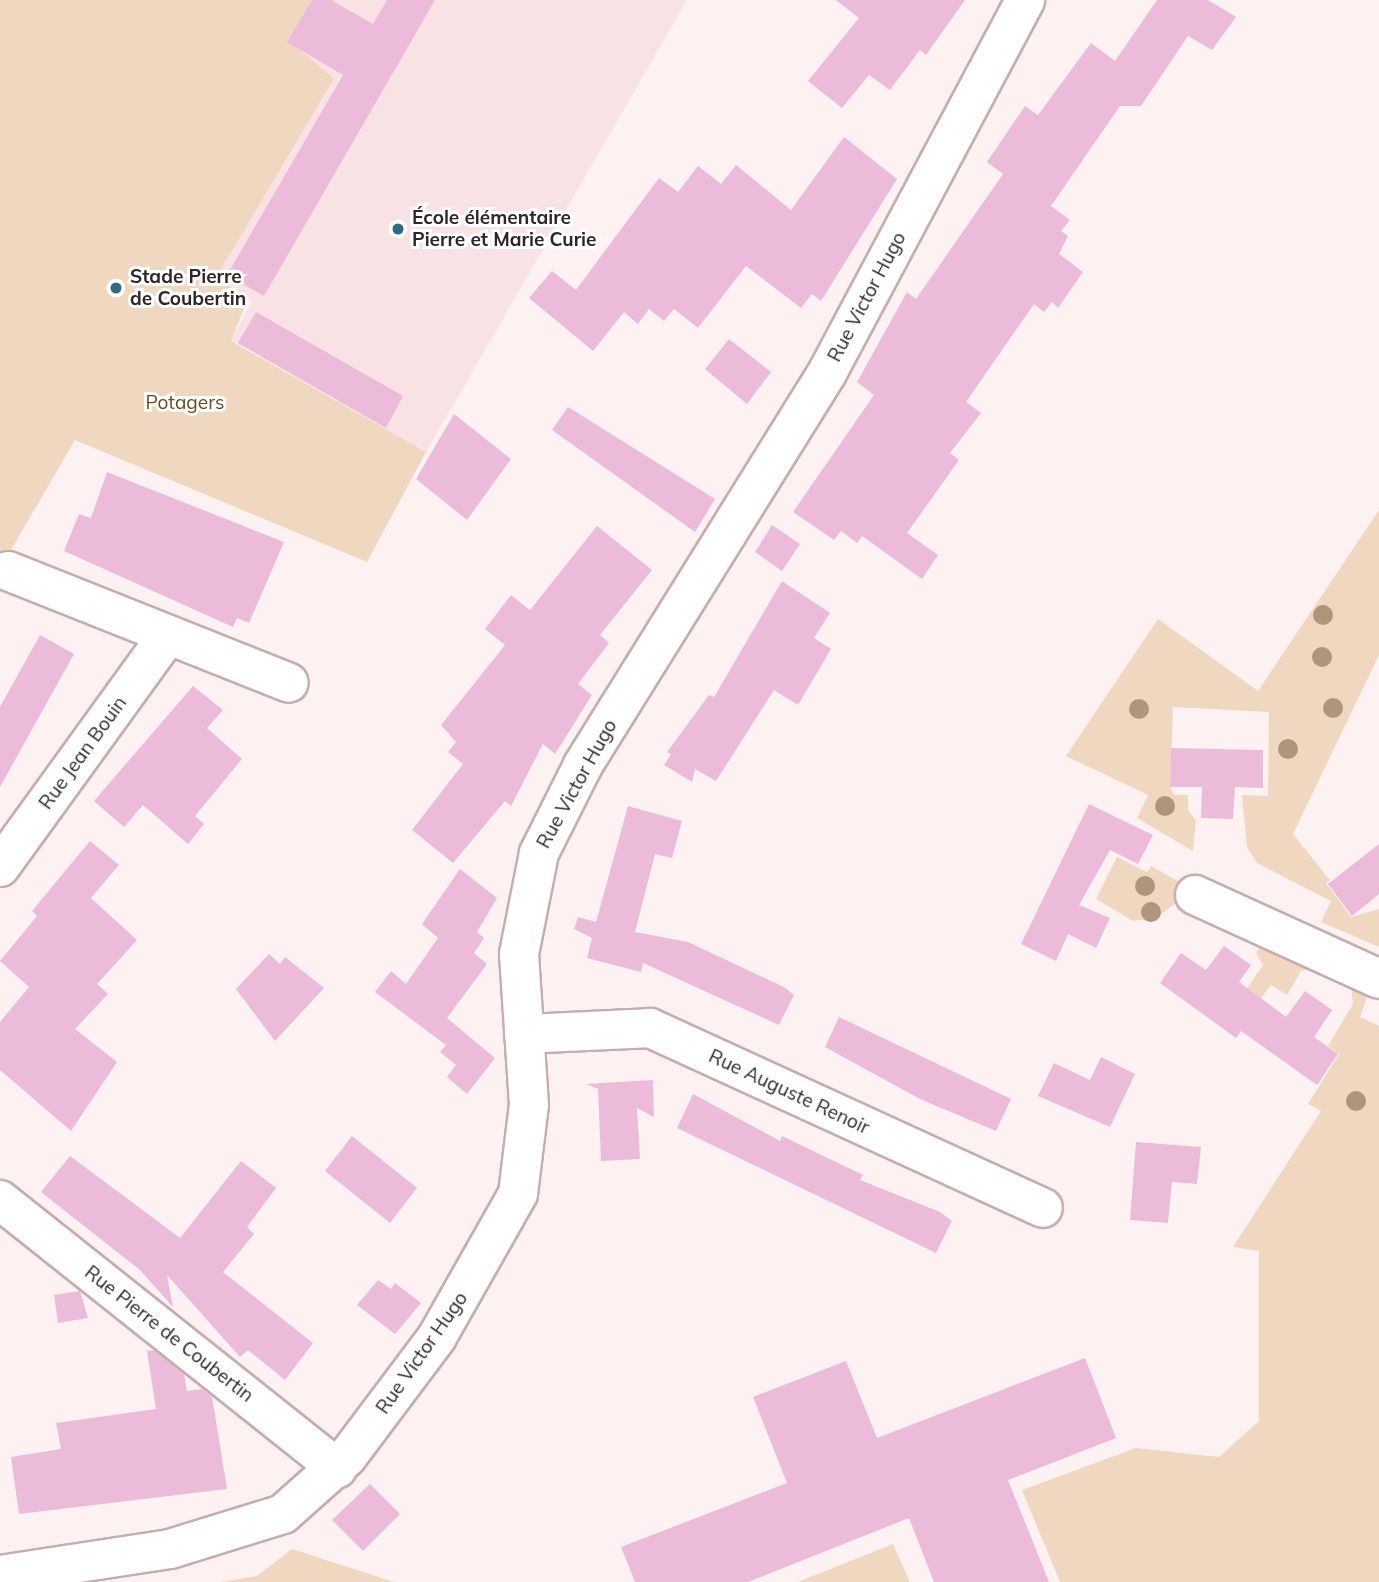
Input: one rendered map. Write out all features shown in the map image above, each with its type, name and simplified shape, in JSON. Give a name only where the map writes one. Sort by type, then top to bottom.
[{"type":"street","name":"Rue Victor Hugo","points":[[0,1575],[230,1535],[283,1514],[337,1468],[438,1337],[518,1194],[529,1105],[519,954],[539,853],[583,765],[827,373],[1025,0]]},
{"type":"street","points":[[8,571],[166,638],[289,683]]},
{"type":"street","name":"Rue Jean Bouin","points":[[0,867],[166,638]]},
{"type":"street","points":[[1195,895],[1379,979]]},
{"type":"street","name":"Rue Auguste Renoir","points":[[524,1034],[650,1028],[1043,1208]]},
{"type":"street","name":"Rue Pierre de Coubertin","points":[[0,1200],[337,1468]]},
{"type":"shaded area","name":"École élémentaire Pierre et Marie Curie","points":[[335,0],[687,0],[426,452],[231,340],[252,301],[216,278],[334,80],[302,51]]},
{"type":"green space","name":"Stade Pierre de Coubertin","points":[[0,0],[335,0],[302,51],[334,79],[216,278],[248,298],[231,341],[426,452],[367,562],[75,440],[0,569]]},
{"type":"green space","points":[[1379,510],[1379,655],[1293,834],[1330,880],[1326,883],[1351,917],[1379,909],[1379,947],[1321,922],[1331,901],[1257,863],[1247,847],[1242,795],[1268,796],[1269,712],[1173,707],[1170,787],[1174,795],[1188,795],[1188,810],[1196,821],[1193,851],[1137,818],[1148,795],[1066,756],[1158,619],[1258,691]]},
{"type":"green space","points":[[1117,857],[1147,872],[1151,866],[1185,885],[1176,903],[1156,918],[1133,921],[1096,899]]},
{"type":"green space","points":[[1261,945],[1314,968],[1301,971],[1287,995],[1271,985],[1260,999],[1246,990],[1263,965],[1256,954]]},
{"type":"green space","points":[[1351,984],[1369,992],[1360,1017],[1379,1026],[1379,1582],[1060,1582],[1022,1490],[1136,1448],[1219,1457],[1259,1421],[1259,1251],[1233,1247],[1321,1111],[1308,1104],[1339,1054],[1328,1046],[1353,1004]]},
{"type":"green space","points":[[893,1544],[910,1582],[798,1582]]},
{"type":"green space","points":[[292,1549],[395,1582],[220,1582],[257,1576]]},
{"type":"building","points":[[312,0],[331,0],[373,24],[387,0],[435,0],[264,296],[227,275],[343,75],[287,42]]},
{"type":"building","points":[[836,0],[965,0],[926,55],[920,50],[890,90],[869,75],[842,108],[808,81],[859,18]]},
{"type":"building","points":[[1157,0],[1208,0],[1236,17],[1212,50],[1188,36],[1141,106],[1120,106],[1051,206],[1070,220],[1061,231],[1068,236],[1059,254],[1083,272],[1058,308],[1052,302],[1044,312],[1034,304],[966,402],[981,413],[950,453],[959,460],[907,533],[938,555],[922,579],[862,536],[857,543],[841,531],[834,540],[793,512],[874,395],[857,382],[907,292],[916,299],[1003,174],[987,162],[1025,106],[1038,115],[1091,43],[1115,61]]},
{"type":"building","points":[[844,137],[897,179],[821,301],[812,294],[801,308],[746,266],[698,328],[674,309],[664,321],[649,309],[638,324],[624,312],[593,351],[529,298],[552,271],[576,290],[659,178],[678,192],[698,166],[721,184],[736,165],[791,210]]},
{"type":"building","points":[[256,312],[403,396],[386,428],[238,343]]},
{"type":"building","points":[[729,339],[771,372],[747,404],[705,369]]},
{"type":"building","points":[[568,407],[715,499],[695,532],[552,430]]},
{"type":"building","points":[[454,414],[511,459],[467,520],[416,479]]},
{"type":"building","points":[[107,472],[284,542],[249,623],[237,618],[233,627],[64,551],[79,514],[91,518]]},
{"type":"building","points":[[772,525],[800,544],[782,571],[755,552]]},
{"type":"building","points":[[597,526],[652,570],[600,635],[609,643],[578,684],[592,695],[555,754],[543,744],[511,806],[505,801],[453,863],[412,830],[463,764],[448,752],[456,742],[441,725],[505,645],[485,629],[511,595],[530,610]]},
{"type":"building","points":[[782,581],[830,613],[814,638],[831,649],[798,705],[774,690],[716,781],[695,769],[692,782],[664,765],[671,754],[667,752],[709,695],[714,697]]},
{"type":"building","points":[[40,635],[74,654],[0,787],[0,707]]},
{"type":"building","points":[[193,686],[223,710],[207,728],[242,759],[195,816],[204,824],[188,844],[143,805],[124,827],[94,801]]},
{"type":"building","points":[[1171,748],[1263,750],[1263,788],[1235,787],[1233,819],[1201,818],[1202,787],[1170,787]]},
{"type":"building","points":[[1089,804],[1153,835],[1138,864],[1110,850],[1079,905],[1110,918],[1096,948],[1068,934],[1056,961],[1021,944]]},
{"type":"building","points":[[628,806],[682,821],[672,858],[655,854],[635,932],[688,942],[784,987],[794,995],[779,1025],[643,963],[641,972],[587,958],[592,938],[574,929],[578,917],[596,922]]},
{"type":"building","points":[[90,841],[119,865],[91,898],[137,940],[97,984],[108,994],[75,1029],[117,1062],[71,1131],[0,1070],[0,1022],[29,987],[0,961],[37,916],[32,911]]},
{"type":"building","points":[[1379,844],[1379,894],[1352,916],[1328,884]]},
{"type":"building","points":[[460,869],[497,898],[477,932],[484,938],[474,953],[487,964],[447,1018],[495,1058],[467,1094],[447,1077],[456,1065],[440,1052],[446,1045],[375,992],[391,971],[406,984],[438,938],[422,924]]},
{"type":"building","points":[[1224,946],[1251,965],[1239,982],[1286,1017],[1305,991],[1332,1010],[1314,1037],[1338,1054],[1317,1085],[1241,1031],[1236,1038],[1160,983],[1181,953],[1206,970]]},
{"type":"building","points":[[269,954],[280,964],[285,957],[324,988],[275,1041],[236,989]]},
{"type":"building","points":[[839,1017],[1011,1099],[996,1131],[920,1099],[825,1047]]},
{"type":"building","points":[[1101,1057],[1135,1074],[1110,1127],[1038,1096],[1054,1063],[1090,1080]]},
{"type":"building","points":[[653,1080],[654,1117],[637,1108],[640,1159],[601,1161],[598,1089],[586,1084]]},
{"type":"building","points":[[693,1094],[780,1141],[782,1136],[863,1175],[860,1180],[940,1212],[952,1221],[936,1253],[677,1128]]},
{"type":"building","points":[[352,1136],[417,1188],[390,1223],[325,1171]]},
{"type":"building","points":[[1136,1142],[1201,1147],[1197,1184],[1172,1182],[1168,1223],[1130,1220]]},
{"type":"building","points":[[70,1156],[180,1238],[241,1161],[276,1188],[247,1227],[254,1234],[223,1272],[313,1343],[285,1380],[248,1350],[240,1357],[167,1275],[173,1307],[140,1270],[41,1192]]},
{"type":"building","points":[[378,1280],[391,1289],[395,1283],[421,1303],[395,1334],[357,1305]]},
{"type":"building","points":[[80,1291],[88,1318],[58,1323],[54,1295]]},
{"type":"building","points":[[154,1350],[184,1374],[187,1391],[202,1389],[212,1397],[227,1489],[19,1514],[11,1457],[61,1449],[56,1423],[156,1409],[147,1351]]},
{"type":"building","points":[[1085,1358],[1116,1438],[1008,1480],[1049,1582],[934,1582],[909,1518],[748,1582],[635,1582],[621,1547],[787,1483],[753,1397],[846,1361],[877,1438]]},
{"type":"building","points":[[370,1484],[400,1514],[363,1551],[332,1520]]},
{"type":"place","name":"École élémentaire Pierre et Marie Curie","points":[[398,229]]},
{"type":"place","name":"Stade Pierre de Coubertin","points":[[116,288]]},
{"type":"park label","name":"Potagers","points":[[185,403]]}]
